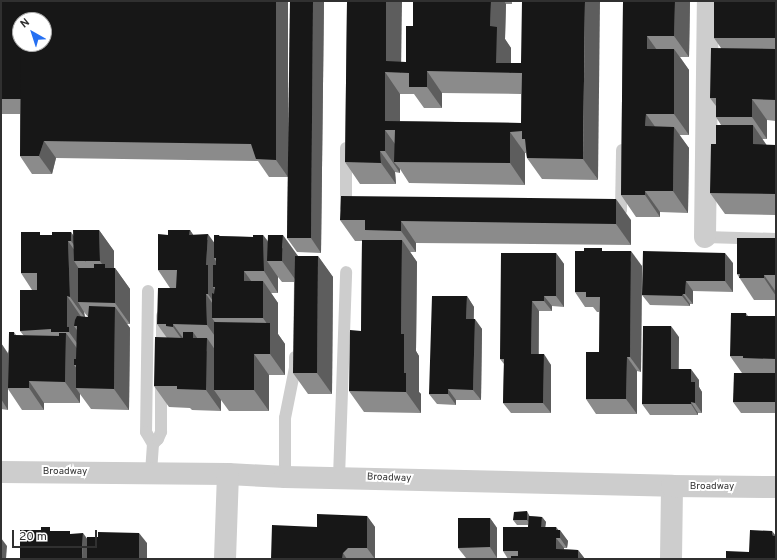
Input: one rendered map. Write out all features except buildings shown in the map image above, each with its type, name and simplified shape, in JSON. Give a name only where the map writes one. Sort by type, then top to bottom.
[{"type":"street","points":[[705,237],[708,1]]},
{"type":"street","name":"Broadway","points":[[1,472],[228,474],[285,477],[776,487]]},
{"type":"street","points":[[225,559],[228,474]]},
{"type":"street","points":[[671,559],[672,486]]},
{"type":"lane","points":[[346,136],[346,207],[361,207]]},
{"type":"lane","points":[[597,210],[620,210],[622,140]]},
{"type":"lane","points":[[705,237],[776,239]]},
{"type":"lane","points":[[339,477],[346,272]]},
{"type":"lane","points":[[148,291],[146,432],[153,444],[151,473]]},
{"type":"lane","points":[[153,444],[158,439],[161,432],[162,301]]},
{"type":"lane","points":[[285,477],[285,418],[295,368],[295,346]]}]
